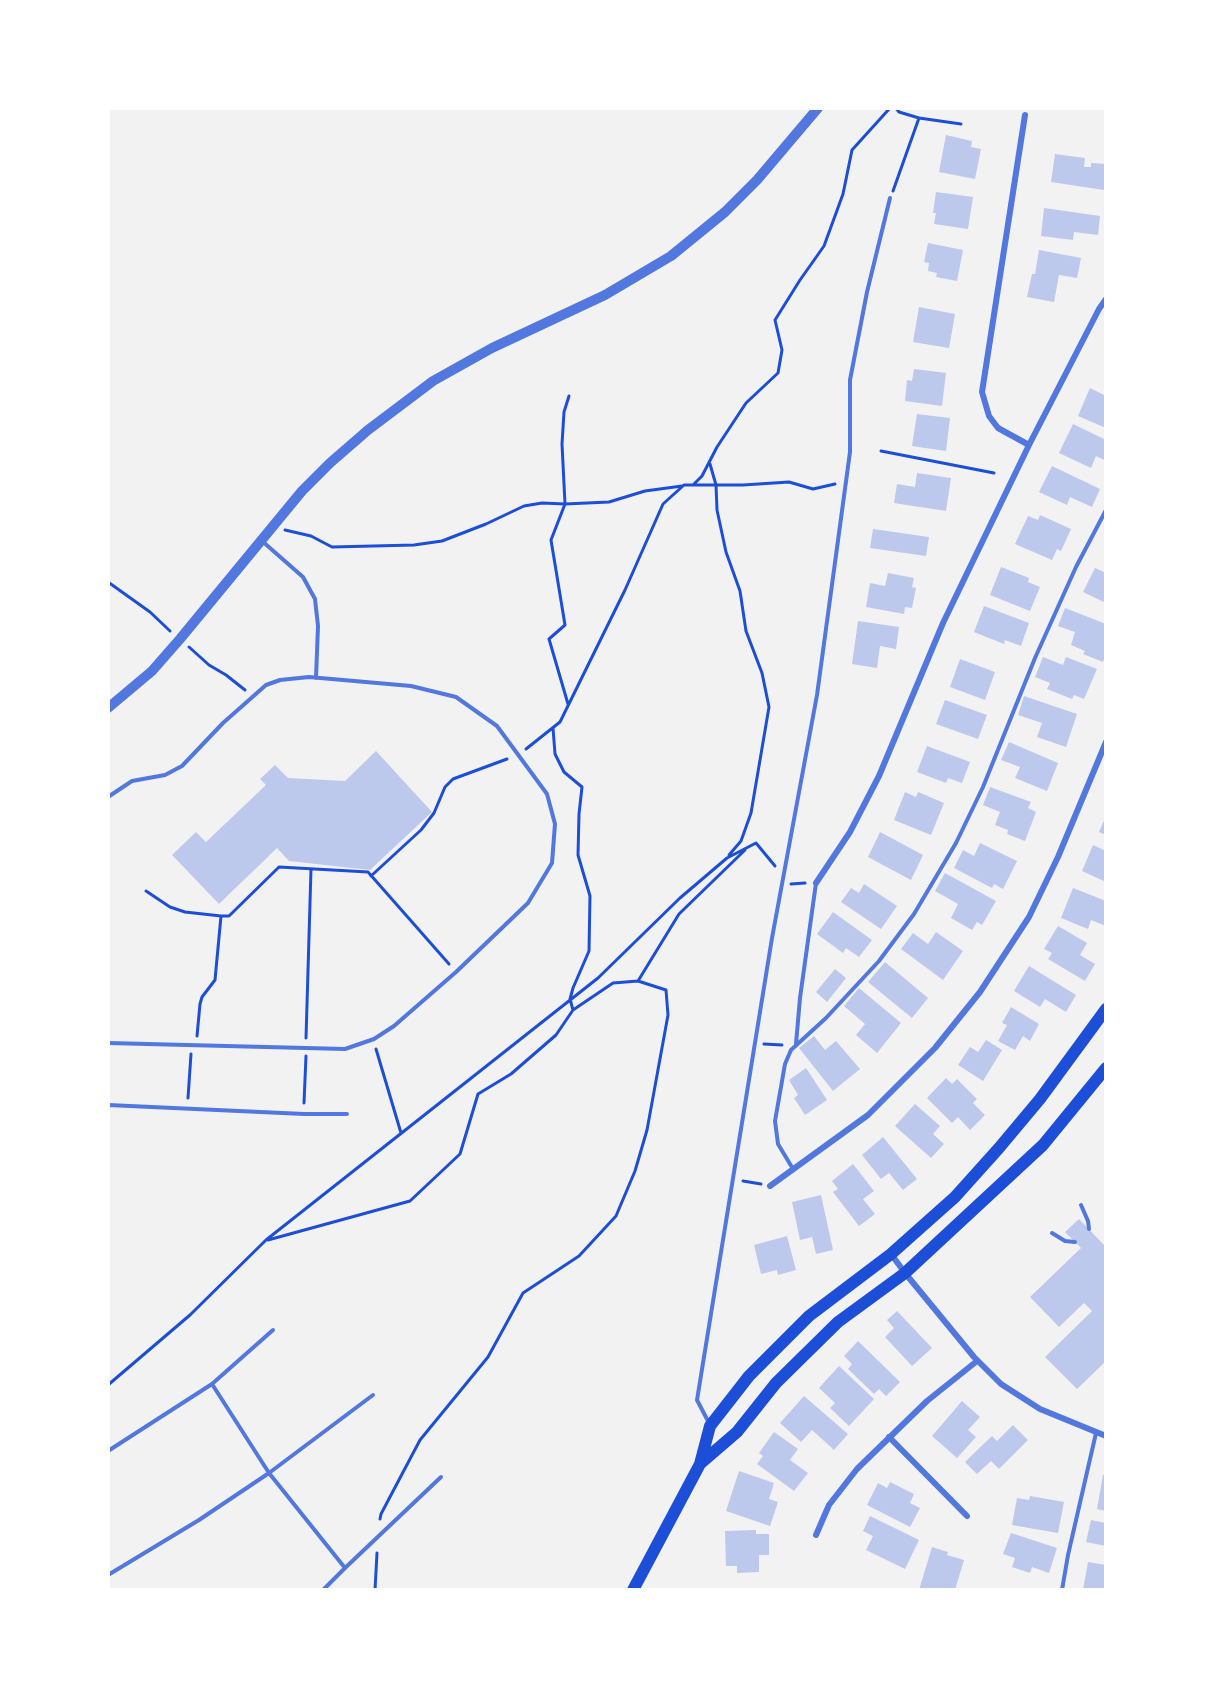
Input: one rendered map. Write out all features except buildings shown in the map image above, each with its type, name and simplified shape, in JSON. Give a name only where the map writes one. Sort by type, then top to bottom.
[{"type":"main road","points":[[633,1590],[700,1464],[710,1426],[749,1376],[809,1316],[891,1254],[955,1197],[1040,1099],[1106,1009]]},
{"type":"main road","points":[[700,1464],[737,1432],[776,1383],[838,1322],[905,1274],[1043,1144],[1106,1068]]},
{"type":"street","points":[[108,708],[152,671],[302,491],[368,430],[433,381],[492,348],[604,295],[670,256],[725,212],[757,180],[818,108]]},
{"type":"street","points":[[1025,115],[982,392],[989,416],[998,428],[1029,445]]},
{"type":"street","points":[[816,883],[850,832],[879,776],[943,623],[1029,445],[1106,299]]},
{"type":"street","points":[[770,1186],[867,1115],[935,1048],[980,992],[1029,916],[1058,857],[1106,742]]},
{"type":"street","points":[[891,1254],[978,1361],[1001,1384],[1040,1409],[1106,1436]]},
{"type":"street","points":[[816,1535],[829,1505],[857,1469],[927,1401],[978,1361]]},
{"type":"street","points":[[889,1437],[967,1515]]},
{"type":"lane","points":[[710,1426],[697,1400],[754,1044],[817,695],[850,452],[850,380],[867,292],[891,198]]},
{"type":"lane","points":[[793,1169],[778,1144],[775,1121],[785,1064],[791,1050],[826,1018],[879,961],[914,915],[956,843],[983,787],[1035,658],[1076,567],[1106,510]]},
{"type":"lane","points":[[261,540],[303,577],[315,598],[318,626],[316,678]]},
{"type":"lane","points":[[108,797],[132,781],[165,775],[182,766],[223,723],[266,685],[280,680],[316,678],[411,686],[456,697],[497,726],[519,754],[547,794],[555,824],[552,863],[528,903],[456,972],[394,1026],[374,1039],[345,1049],[108,1042]]},
{"type":"lane","points":[[796,1045],[816,883]]},
{"type":"lane","points":[[108,1105],[347,1114]]},
{"type":"lane","points":[[1081,1205],[1089,1229]]},
{"type":"lane","points":[[1052,1233],[1065,1241],[1075,1242]]},
{"type":"lane","points":[[108,1451],[212,1384],[273,1330]]},
{"type":"lane","points":[[212,1384],[269,1473],[345,1568]]},
{"type":"lane","points":[[108,1575],[199,1520],[269,1473],[373,1395]]},
{"type":"lane","points":[[1062,1590],[1096,1432]]},
{"type":"lane","points":[[323,1590],[441,1477]]},
{"type":"path","points":[[693,485],[702,476],[717,447],[746,403],[778,373],[783,350],[775,320],[824,246],[843,194],[852,150],[890,108]]},
{"type":"path","points":[[896,108],[899,112],[919,118],[961,124]]},
{"type":"path","points":[[891,198],[919,118]]},
{"type":"path","points":[[568,705],[549,639],[565,625],[551,540],[565,504],[562,444],[564,412],[569,396]]},
{"type":"path","points":[[881,452],[994,473]]},
{"type":"path","points":[[108,1384],[190,1316],[266,1240],[598,978],[680,898],[726,858],[741,840],[751,813],[769,706],[762,673],[746,631],[740,591],[726,552],[717,510],[716,485],[709,462]]},
{"type":"path","points":[[273,526],[311,536],[332,547],[414,545],[442,541],[524,506],[543,503],[609,502],[645,491],[684,485],[789,482],[813,489],[846,482]]},
{"type":"path","points":[[371,876],[421,830],[434,813],[445,787],[453,779],[519,754],[560,722],[625,590],[663,504],[684,485]]},
{"type":"path","points":[[553,728],[555,754],[564,772],[582,787],[578,855],[590,896],[589,951],[570,999],[573,1010]]},
{"type":"path","points":[[726,858],[756,843],[789,884],[816,883]]},
{"type":"path","points":[[638,981],[679,914],[748,847]]},
{"type":"path","points":[[146,891],[170,907],[185,912],[229,916],[279,867],[368,872],[456,972]]},
{"type":"path","points":[[304,1114],[311,869]]},
{"type":"path","points":[[187,1109],[190,1056],[198,1034],[200,1004],[215,980],[221,916]]},
{"type":"path","points":[[266,1240],[410,1201],[460,1154],[478,1094],[511,1074],[556,1035],[573,1010],[613,983],[638,981],[666,990],[668,1015],[646,1130],[635,1172],[616,1216],[579,1256],[523,1293],[488,1357],[420,1440],[381,1514],[375,1590]]},
{"type":"path","points":[[374,1039],[401,1133]]},
{"type":"path","points":[[754,1044],[796,1045]]},
{"type":"path","points":[[733,1179],[770,1186]]}]
